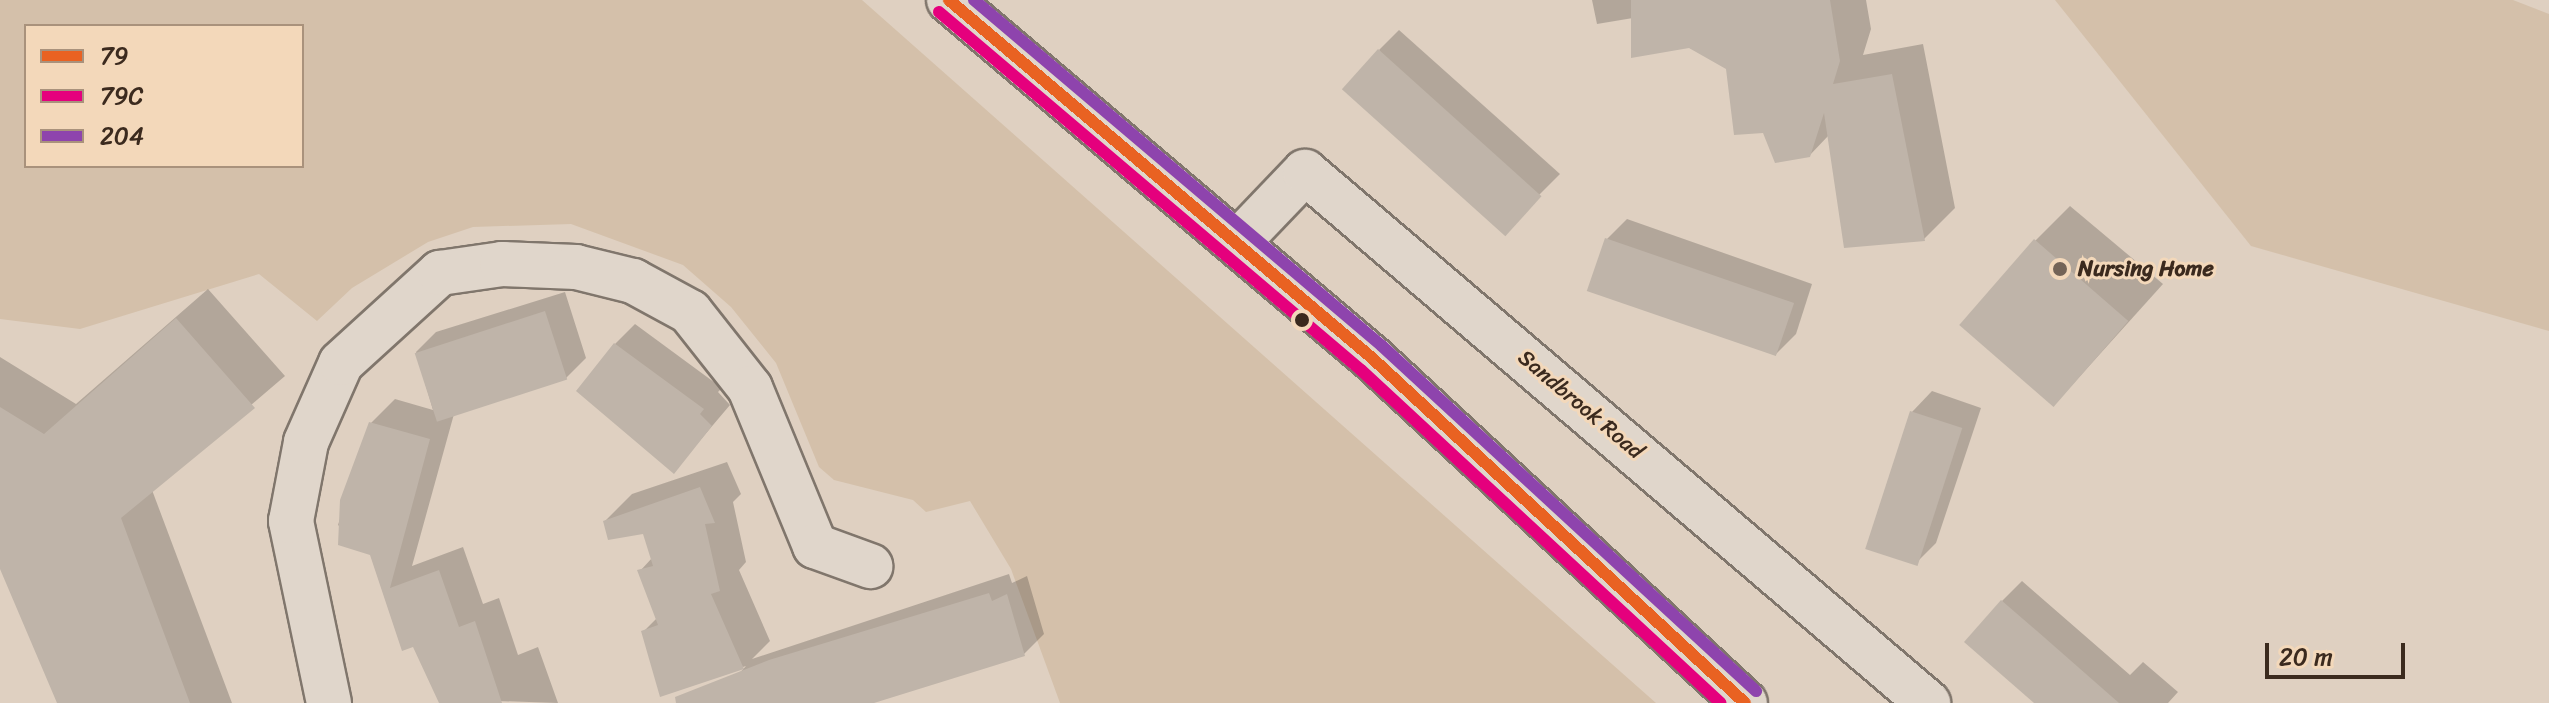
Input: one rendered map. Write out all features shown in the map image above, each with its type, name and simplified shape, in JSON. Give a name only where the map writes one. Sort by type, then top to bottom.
[{"type":"street","points":[[949,0],[1238,242],[1745,703]]},
{"type":"street","name":"Sandbrook Road","points":[[1238,242],[1305,172],[1928,703]]},
{"type":"street","points":[[329,703],[291,521],[306,442],[341,363],[440,273],[502,264],[576,267],[633,281],[690,312],[750,388],[815,546],[870,566]]},
{"type":"shaded area","points":[[0,0],[862,0],[1656,703],[1060,703],[1011,569],[970,501],[926,512],[913,500],[834,480],[819,467],[776,363],[731,307],[683,265],[571,224],[473,227],[428,242],[352,288],[317,321],[259,274],[80,329],[0,319]]},
{"type":"shaded area","points":[[2055,0],[2513,0],[2549,14],[2549,331],[2251,246]]},
{"type":"building","points":[[1631,0],[1830,0],[1840,61],[1833,84],[1892,74],[1925,241],[1844,248],[1824,113],[1810,157],[1775,163],[1763,133],[1734,135],[1726,69],[1689,48],[1631,58]]},
{"type":"building","points":[[1378,49],[1541,196],[1505,236],[1342,89]]},
{"type":"building","points":[[1605,238],[1794,303],[1776,356],[1587,291]]},
{"type":"building","points":[[2034,239],[2128,321],[2054,407],[1959,325]]},
{"type":"building","points":[[545,311],[567,379],[437,422],[415,353]]},
{"type":"building","points":[[176,318],[255,408],[121,518],[190,703],[57,703],[0,569],[0,407],[44,434]]},
{"type":"building","points":[[614,343],[704,409],[700,414],[712,426],[674,474],[576,391]]},
{"type":"building","points":[[1910,411],[1962,428],[1918,566],[1865,549]]},
{"type":"building","points":[[369,422],[430,439],[390,588],[439,570],[459,627],[475,621],[502,703],[439,703],[413,647],[402,651],[370,555],[338,545],[340,500]]},
{"type":"building","points":[[700,487],[715,523],[705,524],[720,591],[711,594],[744,669],[660,697],[641,631],[658,625],[637,570],[653,566],[643,534],[608,540],[603,521]]},
{"type":"building","points":[[989,593],[992,601],[1007,594],[1025,656],[874,703],[676,703],[675,697],[769,660]]},
{"type":"building","points":[[2001,600],[2119,703],[2034,703],[1964,642]]},
{"type":"transit line","name":"79","points":[[949,0],[1372,358],[1745,703]]},
{"type":"transit line","name":"204","points":[[974,0],[1382,346],[1756,691]]},
{"type":"transit line","name":"79C","points":[[939,12],[1361,370],[1721,703]]},
{"type":"place","name":"Nursing Home","points":[[2060,269]]}]
